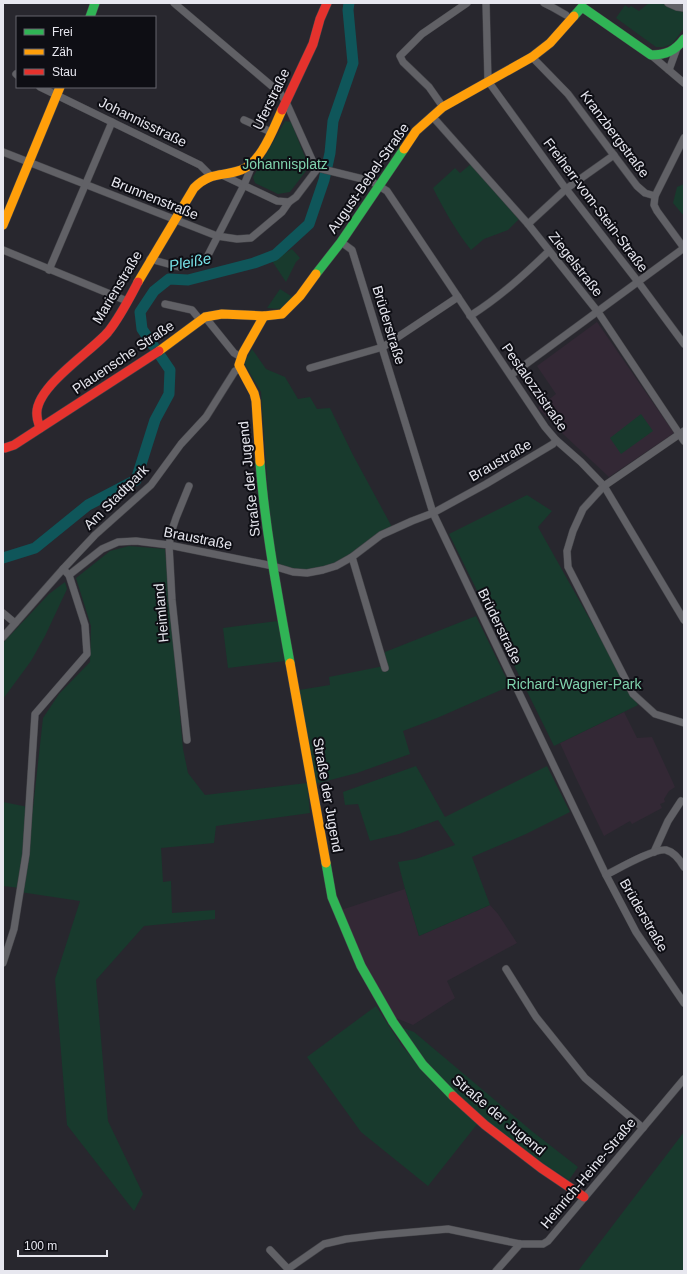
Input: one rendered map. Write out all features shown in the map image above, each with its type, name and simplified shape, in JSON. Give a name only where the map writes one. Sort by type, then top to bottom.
[{"type":"street","points":[[90,16],[95,3]]},
{"type":"street","points":[[174,3],[280,93],[286,102],[313,162],[319,168],[371,181],[380,186]]},
{"type":"street","name":"Uferstraße","points":[[253,163],[263,149],[313,44],[320,19],[327,3]]},
{"type":"street","points":[[443,107],[430,87],[403,62],[400,56],[422,34],[467,3]]},
{"type":"street","points":[[486,3],[488,81]]},
{"type":"street","points":[[544,3],[566,15]]},
{"type":"street","points":[[668,3],[684,8]]},
{"type":"street","points":[[584,5],[651,55],[684,82]]},
{"type":"street","name":"August-Bebel-Straße","points":[[264,316],[282,314],[291,306],[341,242],[416,131],[443,107],[532,58],[550,42],[584,5]]},
{"type":"street","points":[[669,70],[677,48],[684,39]]},
{"type":"street","points":[[651,55],[661,56],[677,48]]},
{"type":"street","name":"Kranzbergstraße","points":[[532,58],[568,94],[637,186],[645,193],[655,196]]},
{"type":"street","name":"Freiherr-vom-Stein-Straße","points":[[488,81],[566,189],[684,344]]},
{"type":"street","name":"Johannisstraße","points":[[45,88],[59,91],[112,122],[200,165],[210,175]]},
{"type":"street","points":[[3,225],[59,91]]},
{"type":"street","name":"Ziegelstraße","points":[[432,116],[528,224],[598,312],[682,432],[684,441]]},
{"type":"street","points":[[244,120],[271,132]]},
{"type":"street","points":[[49,270],[112,122]]},
{"type":"street","points":[[511,375],[639,283],[684,248],[656,211],[654,205],[655,196],[684,138]]},
{"type":"street","name":"Brunnenstraße","points":[[3,152],[217,236],[238,239],[251,238],[282,212],[289,202]]},
{"type":"street","points":[[528,224],[566,189],[614,155]]},
{"type":"street","points":[[210,175],[238,171],[253,163]]},
{"type":"street","points":[[150,259],[179,267],[205,261],[244,185],[253,163]]},
{"type":"street","points":[[220,174],[278,201],[289,202],[296,196],[319,168]]},
{"type":"street","name":"Marienstraße","points":[[40,428],[37,423],[37,418],[39,405],[43,396],[56,378],[107,334],[150,259],[195,186],[210,175]]},
{"type":"street","name":"Pestalozzistraße","points":[[380,186],[387,191],[527,401],[556,440],[581,462],[604,486],[684,620]]},
{"type":"street","name":"Brüderstraße","points":[[341,242],[352,250],[433,513],[606,875],[636,932],[683,998]]},
{"type":"street","points":[[3,250],[127,301]]},
{"type":"street","points":[[470,316],[490,304],[508,290],[549,251]]},
{"type":"street","points":[[310,368],[383,347],[458,297]]},
{"type":"street","points":[[165,304],[192,310],[203,319],[234,353],[241,357]]},
{"type":"street","name":"Plauensche Straße","points":[[4,446],[14,445],[152,357],[203,319],[222,314],[264,316]]},
{"type":"street","points":[[240,369],[239,365],[241,357],[261,324],[264,316]]},
{"type":"street","name":"Straße der Jugend","points":[[240,369],[254,393],[256,401],[263,498],[273,566],[332,896],[361,966],[398,1028],[423,1065],[443,1086],[491,1130],[541,1168],[584,1197]]},
{"type":"street","name":"Am Stadtpark","points":[[3,638],[95,535],[150,485],[181,444],[206,417],[235,371],[240,369]]},
{"type":"street","points":[[682,432],[604,486],[583,509],[573,531],[567,551],[568,567],[633,694],[655,714],[684,722]]},
{"type":"street","name":"Braustraße","points":[[69,575],[102,548],[118,542],[136,541],[169,545],[273,566],[293,572],[307,573],[336,566],[352,557],[381,535],[433,513],[547,448],[556,440]]},
{"type":"street","points":[[3,458],[5,453],[4,446]]},
{"type":"street","name":"Heimland","points":[[187,740],[172,600],[169,545],[176,518],[189,486]]},
{"type":"street","points":[[352,557],[385,668]]},
{"type":"street","points":[[3,962],[14,929],[26,854],[35,714],[87,654],[85,625],[69,575],[64,569]]},
{"type":"street","points":[[3,613],[15,623]]},
{"type":"street","points":[[654,852],[668,821],[681,801]]},
{"type":"street","points":[[606,875],[654,852],[666,850],[679,858],[684,867]]},
{"type":"street","points":[[506,970],[536,1017],[585,1078],[643,1128]]},
{"type":"street","name":"Heinrich-Heine-Straße","points":[[270,1250],[288,1270],[324,1244],[346,1239],[379,1235],[448,1229],[520,1244],[542,1244],[548,1241],[684,1079]]},
{"type":"street","points":[[496,1271],[520,1244]]},
{"type":"shaded area","points":[[597,322],[674,433],[609,477],[562,433],[538,408],[556,394],[537,366]]},
{"type":"shaded area","points":[[624,712],[637,738],[652,737],[675,787],[669,791],[664,799],[665,802],[660,804],[662,808],[632,824],[630,821],[604,836],[560,743]]},
{"type":"shaded area","points":[[405,889],[419,936],[490,905],[498,914],[517,943],[447,981],[455,998],[413,1025],[391,1016],[365,967],[341,910]]},
{"type":"green space","points":[[649,3],[666,3],[684,10],[684,28],[672,44],[663,47],[656,47],[616,18],[625,5],[629,8],[631,6],[639,11]]},
{"type":"green space","name":"Johannisplatz","points":[[285,121],[291,122],[309,167],[290,192],[278,194],[255,183],[253,177]]},
{"type":"green space","points":[[471,164],[519,219],[508,230],[484,239],[471,250],[450,220],[433,188],[455,168],[460,173]]},
{"type":"green space","points":[[684,184],[684,216],[673,203],[677,187]]},
{"type":"green space","points":[[292,249],[300,258],[296,262],[286,282],[272,261]]},
{"type":"green space","points":[[280,289],[294,298],[280,309],[267,308]]},
{"type":"green space","points":[[252,349],[266,369],[285,377],[298,399],[310,397],[317,409],[330,408],[353,455],[392,527],[352,557],[307,573],[273,566],[261,392],[244,363]]},
{"type":"green space","points":[[641,414],[653,431],[621,454],[610,438]]},
{"type":"green space","name":"Richard-Wagner-Park","points":[[527,495],[552,511],[538,527],[638,705],[554,746],[449,534]]},
{"type":"green space","points":[[129,546],[165,549],[183,749],[188,773],[205,795],[307,783],[310,813],[216,826],[214,843],[161,848],[163,882],[171,881],[172,913],[215,910],[215,919],[144,926],[96,980],[108,1121],[143,1194],[134,1211],[67,1125],[55,979],[80,901],[20,892],[20,888],[3,886],[3,802],[33,808],[43,718],[59,694],[90,662],[91,626],[76,578],[110,551]]},
{"type":"green space","points":[[65,582],[67,589],[45,636],[31,661],[3,699],[3,643],[49,594]]},
{"type":"green space","points":[[476,616],[510,686],[403,731],[410,754],[357,773],[315,784],[299,690],[330,685],[329,677],[384,666],[385,652]]},
{"type":"green space","points":[[278,621],[285,661],[228,668],[223,628]]},
{"type":"green space","points":[[416,766],[445,817],[547,766],[570,812],[526,834],[472,857],[490,905],[419,936],[398,862],[416,859],[455,845],[438,820],[399,834],[370,841],[358,804],[345,805],[343,792]]},
{"type":"green space","points":[[376,1006],[402,1046],[438,1086],[478,1123],[428,1186],[361,1132],[307,1057]]},
{"type":"green space","points":[[401,1027],[414,1032],[533,1132],[578,1167],[569,1180],[521,1149],[472,1108],[440,1078],[423,1059]]},
{"type":"green space","points":[[684,1132],[684,1271],[578,1271]]},
{"type":"waterway","name":"Pleiße","points":[[3,558],[35,548],[88,505],[136,480],[155,420],[169,394],[170,370],[142,329],[140,312],[154,291],[169,279],[188,280],[254,263],[275,255],[309,224],[324,180],[330,153],[333,121],[353,63],[348,10],[349,3]]},
{"type":"traffic: fast","points":[[90,16],[95,3]]},
{"type":"traffic: fast","points":[[574,16],[582,7],[651,55],[670,52],[684,39]]},
{"type":"traffic: fast","points":[[316,274],[341,242],[404,149]]},
{"type":"traffic: fast","points":[[260,462],[269,537],[290,663]]},
{"type":"traffic: fast","points":[[326,863],[332,897],[361,966],[393,1022],[423,1065],[453,1096]]},
{"type":"traffic: slow","points":[[404,149],[416,131],[443,107],[532,57],[550,43],[574,16]]},
{"type":"traffic: slow","points":[[3,225],[60,88]]},
{"type":"traffic: slow","points":[[138,282],[194,188],[211,177],[241,170],[255,160],[261,153],[271,135],[282,110]]},
{"type":"traffic: slow","points":[[159,351],[205,317],[222,314],[264,316],[282,314],[300,296],[316,274]]},
{"type":"traffic: slow","points":[[260,462],[256,401],[254,393],[239,365],[243,353],[264,316]]},
{"type":"traffic: slow","points":[[290,663],[326,863]]},
{"type":"traffic: jam","points":[[282,110],[313,44],[320,19],[327,3]]},
{"type":"traffic: jam","points":[[40,428],[37,418],[38,405],[44,394],[53,382],[108,332],[138,282]]},
{"type":"traffic: jam","points":[[5,448],[14,445],[159,351]]},
{"type":"traffic: jam","points":[[453,1096],[485,1125],[541,1168],[584,1197]]}]
